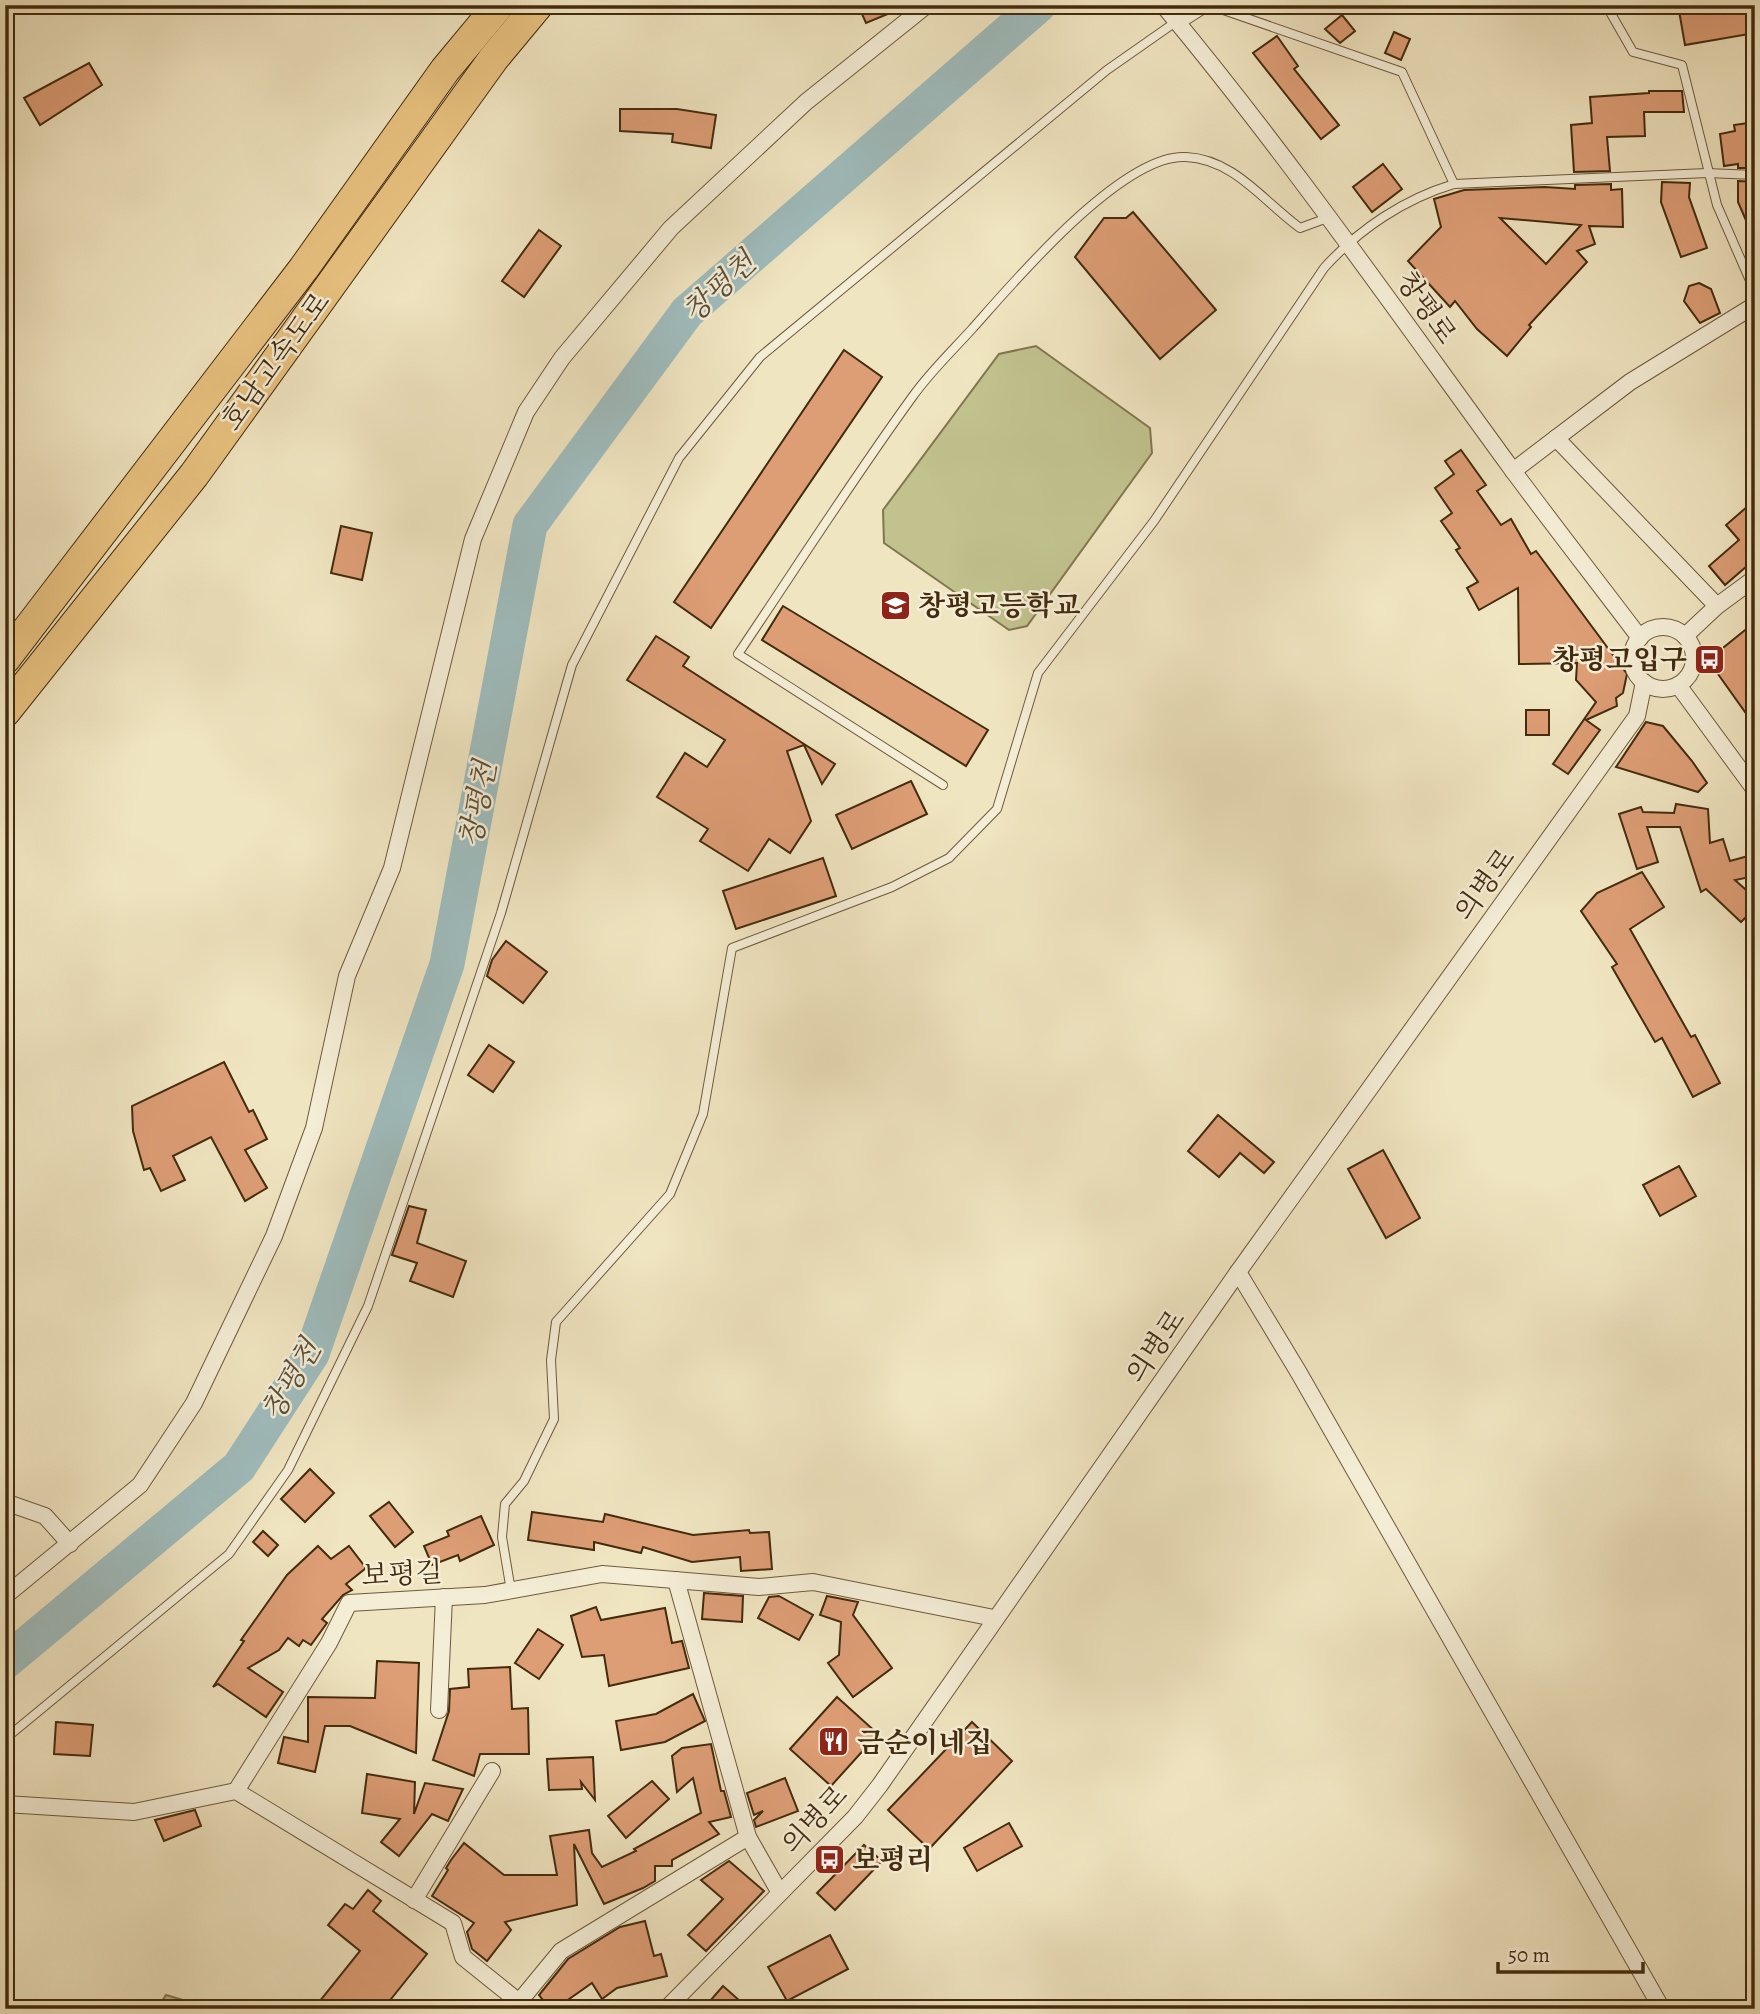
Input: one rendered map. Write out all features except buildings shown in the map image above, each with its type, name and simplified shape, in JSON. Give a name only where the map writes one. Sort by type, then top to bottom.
[{"type":"highway","name":"호남고속도로","points":[[5,659],[304,268],[445,70],[499,5]]},
{"type":"highway","name":"호남고속도로","points":[[5,712],[194,475],[494,58],[538,5]]},
{"type":"street","points":[[5,1596],[140,1485],[194,1403],[274,1236],[314,1128],[346,976],[392,868],[436,681],[474,539],[526,412],[562,358],[671,228],[806,102],[927,5]]},
{"type":"street","points":[[1169,12],[1203,5]]},
{"type":"street","name":"창평로","points":[[1169,12],[1330,217],[1513,471],[1640,638]]},
{"type":"street","points":[[1513,471],[1630,382],[1755,305]]},
{"type":"street","points":[[1556,438],[1717,606]]},
{"type":"street","points":[[1685,636],[1717,606],[1755,578]]},
{"type":"street","points":[[1661,627],[1671,628],[1685,636],[1693,648],[1693,667],[1689,676],[1678,685],[1662,689],[1644,682],[1633,664],[1632,654],[1640,638],[1661,627]]},
{"type":"street","name":"의병로","points":[[666,2009],[864,1807],[1238,1272],[1637,716],[1644,682]]},
{"type":"street","points":[[1678,685],[1755,790]]},
{"type":"street","points":[[1238,1272],[1299,1373],[1661,2009]]},
{"type":"street","points":[[5,1502],[46,1516],[71,1544]]},
{"type":"street","name":"보평길","points":[[236,1791],[329,1643],[349,1603],[511,1591],[602,1574],[759,1587],[813,1582],[891,1601],[994,1618]]},
{"type":"street","points":[[676,1580],[748,1837],[780,1893]]},
{"type":"street","points":[[439,1710],[444,1597]]},
{"type":"street","points":[[414,1900],[492,1771]]},
{"type":"street","points":[[5,1804],[134,1812],[236,1791],[453,1923],[463,1957],[523,2005],[561,1951],[748,1837]]},
{"type":"lane","points":[[1209,5],[1402,72],[1454,184]]},
{"type":"lane","points":[[1606,5],[1633,52],[1682,65],[1707,173],[1732,245],[1755,292]]},
{"type":"lane","points":[[5,1739],[229,1553],[288,1471],[368,1306],[501,913],[572,665],[679,458],[760,357],[1107,70],[1169,12]]},
{"type":"lane","points":[[943,785],[738,654],[784,586],[915,394],[1043,250],[1118,185],[1160,162],[1184,156],[1212,161],[1241,177],[1300,228],[1330,217]]},
{"type":"lane","points":[[511,1591],[502,1537],[505,1504],[524,1480],[554,1419],[551,1360],[556,1322],[670,1194],[703,1114],[732,948],[892,887],[949,858],[997,809],[1038,673],[1154,521],[1324,268],[1348,241],[1421,194],[1454,184],[1707,173],[1755,176]]},
{"type":"green space","points":[[1036,346],[1150,428],[1152,453],[1027,626],[1009,630],[884,543],[883,510],[999,354]]},
{"type":"green space","points":[[166,1995],[213,2009],[157,2009]]},
{"type":"waterway","name":"창평천","points":[[5,1662],[239,1467],[312,1354],[447,964],[530,525],[687,312],[1039,5]]},
{"type":"place","name":"창평고등학교","points":[[895,605]]},
{"type":"place","name":"창평고입구","points":[[1710,659]]},
{"type":"place","name":"금순이네집","points":[[834,1742]]},
{"type":"place","name":"보평리","points":[[829,1859]]}]
